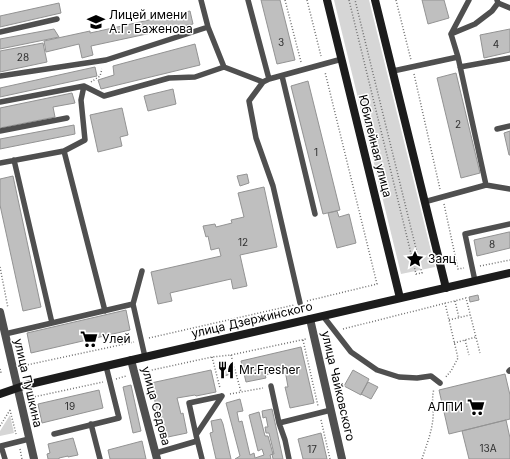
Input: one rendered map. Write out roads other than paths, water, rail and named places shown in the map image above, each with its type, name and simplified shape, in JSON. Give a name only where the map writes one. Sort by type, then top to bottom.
[{"type":"main road","name":"Юбилейная улица","points":[[327,0],[400,298]]},
{"type":"main road","points":[[376,0],[446,288]]},
{"type":"main road","name":"улица Дзержинского","points":[[0,394],[26,385],[131,360],[510,273]]},
{"type":"street","name":"улица Пушкина","points":[[0,312],[34,459]]},
{"type":"street","name":"улица Чайковского","points":[[310,319],[342,459]]},
{"type":"street","name":"улица Седова","points":[[131,360],[157,456]]},
{"type":"lane","points":[[201,0],[208,27],[224,67]]},
{"type":"lane","points":[[248,0],[269,79]]},
{"type":"lane","points":[[469,0],[451,34],[458,57],[486,184]]},
{"type":"lane","points":[[451,34],[475,24],[492,11],[498,2],[510,8]]},
{"type":"lane","points":[[0,32],[58,19]]},
{"type":"lane","points":[[0,76],[106,60],[208,27]]},
{"type":"lane","points":[[393,71],[458,57]]},
{"type":"lane","points":[[460,67],[510,58]]},
{"type":"lane","points":[[300,303],[273,186],[256,138],[249,101],[263,82],[269,79],[342,59]]},
{"type":"lane","points":[[0,102],[84,86],[104,96],[169,78],[195,78],[224,67],[263,82]]},
{"type":"lane","points":[[282,76],[315,214]]},
{"type":"lane","points":[[0,163],[64,151],[85,140],[81,100],[84,86]]},
{"type":"lane","points":[[0,131],[67,118]]},
{"type":"lane","points":[[496,129],[510,126]]},
{"type":"lane","points":[[64,151],[105,311]]},
{"type":"lane","points":[[14,160],[52,323]]},
{"type":"lane","points":[[424,202],[486,184],[510,189]]},
{"type":"lane","points":[[475,281],[465,234],[510,224]]},
{"type":"lane","points":[[142,271],[133,304],[146,357]]},
{"type":"lane","points":[[5,334],[133,304]]},
{"type":"lane","points":[[323,316],[351,352],[377,370],[400,377],[417,378],[431,376],[440,383]]},
{"type":"lane","points":[[54,434],[119,418],[106,366]]},
{"type":"lane","points":[[271,386],[289,459]]},
{"type":"lane","points":[[157,456],[197,438],[222,396],[189,403],[197,438],[202,459]]},
{"type":"lane","points":[[279,423],[331,410]]},
{"type":"lane","points":[[91,424],[100,459]]},
{"type":"lane","points":[[5,459],[2,446],[29,439]]},
{"type":"place","name":"Лицей имени А.Г. Баженова","points":[[96,22]]},
{"type":"place","name":"Заяц","points":[[415,259]]},
{"type":"place","name":"Улей","points":[[89,339]]},
{"type":"place","name":"Mr.Fresher","points":[[226,370]]},
{"type":"place","name":"АЛПИ","points":[[476,407]]}]
